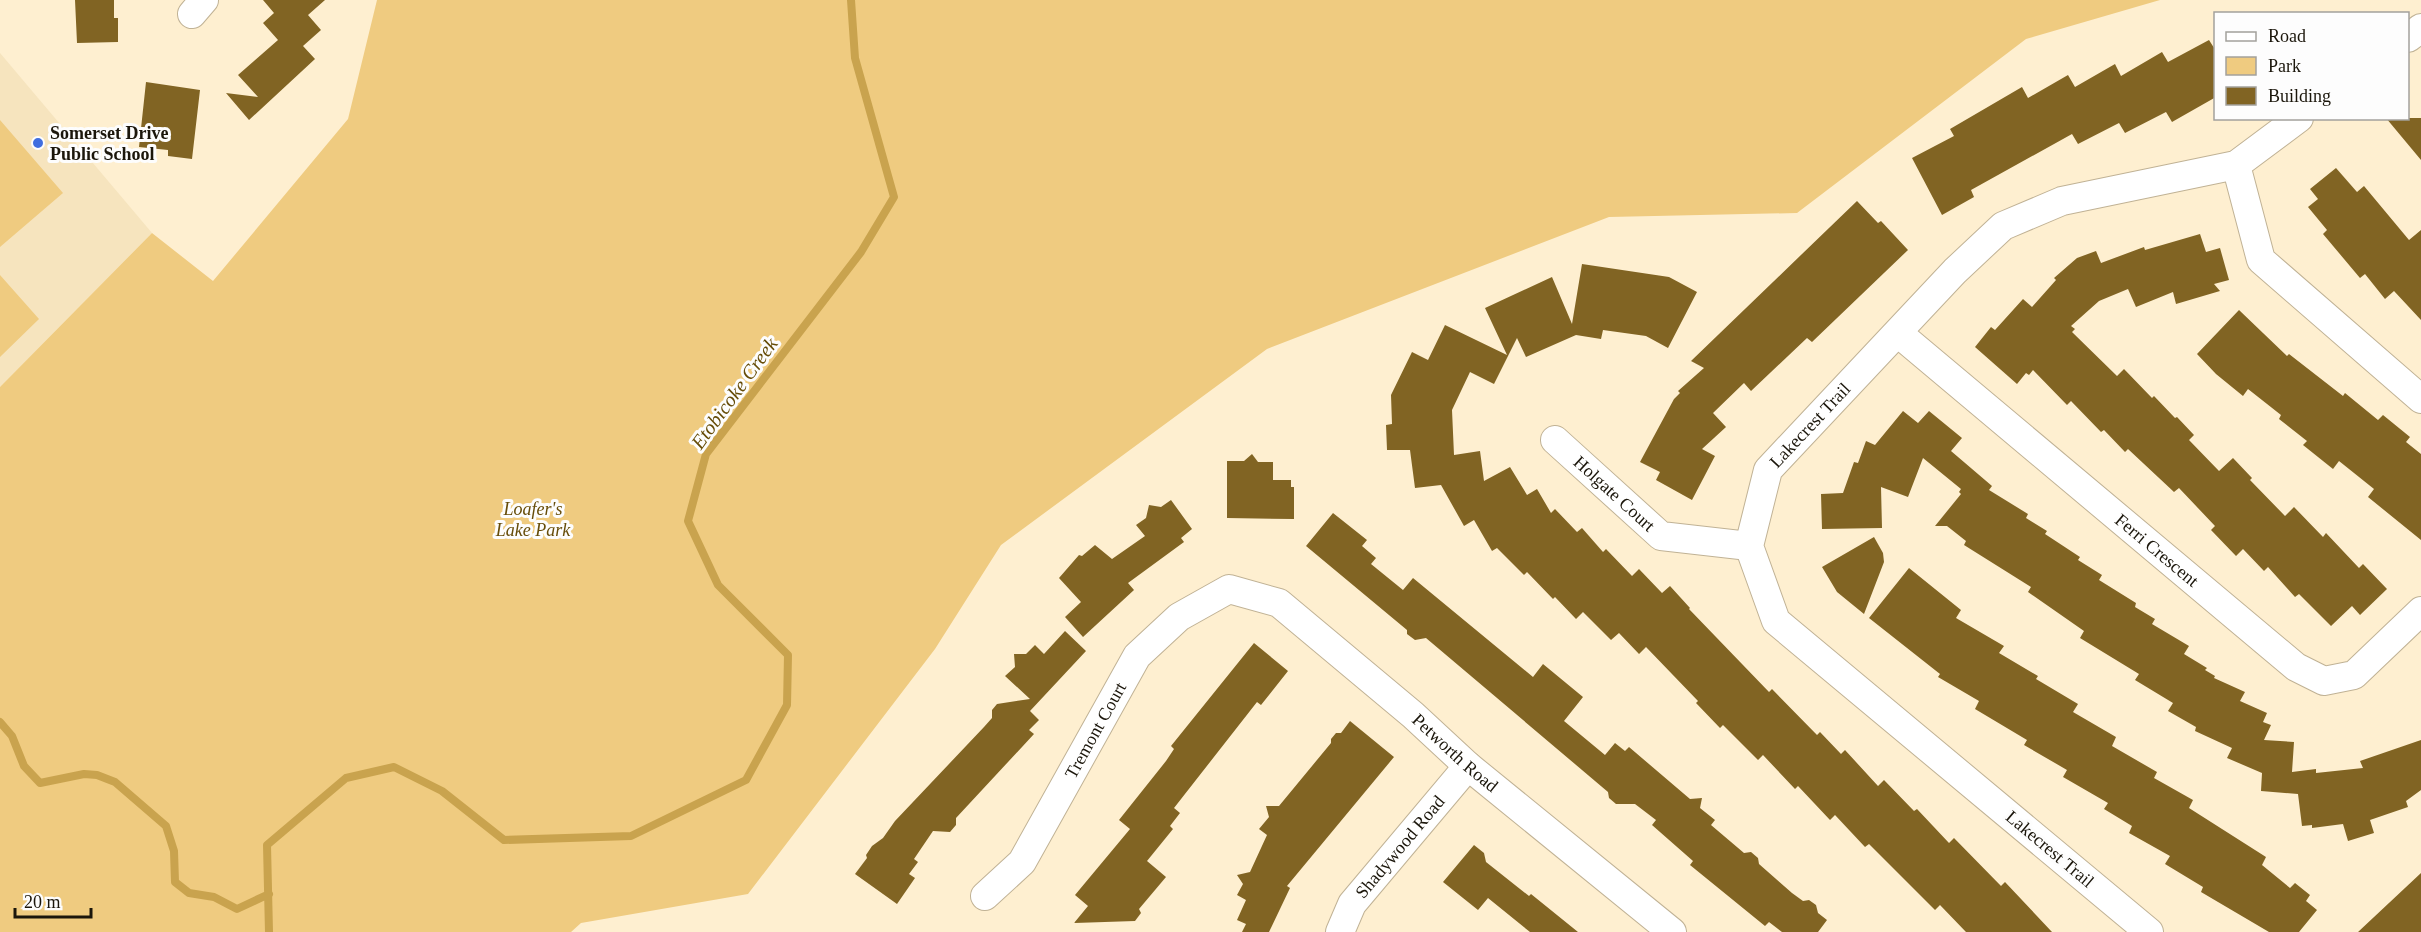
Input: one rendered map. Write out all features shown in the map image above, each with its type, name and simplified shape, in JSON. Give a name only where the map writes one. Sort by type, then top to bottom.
[{"type":"street","points":[[2409,37],[2421,28]]},
{"type":"street","name":"Lakecrest Trail","points":[[2149,932],[1776,621],[1749,546],[1768,470],[1955,271],[2003,226],[2062,201],[2236,165],[2296,120]]},
{"type":"street","points":[[2236,165],[2261,260],[2421,399]]},
{"type":"street","name":"Ferri Crescent","points":[[1898,333],[2296,668],[2324,681],[2354,675],[2421,611]]},
{"type":"street","name":"Holgate Court","points":[[1555,440],[1660,536],[1749,546]]},
{"type":"street","name":"Petworth Road","points":[[1229,590],[1279,603],[1413,715],[1468,766],[1672,932]]},
{"type":"street","name":"Tremont Court","points":[[985,896],[1022,862],[1137,656],[1179,617],[1229,590]]},
{"type":"street","name":"Shadywood Road","points":[[1340,932],[1352,904],[1468,766]]},
{"type":"shaded area","name":"Somerset Drive Public School","points":[[0,53],[152,233],[0,387]]},
{"type":"green space","name":"Loafer's Lake Park","points":[[377,0],[2160,0],[2026,39],[1797,213],[1609,217],[1267,349],[1001,545],[935,649],[748,894],[581,923],[571,932],[0,932],[0,387],[152,233],[213,281],[348,119]]},
{"type":"green space","points":[[0,120],[63,193],[0,247]]},
{"type":"green space","points":[[0,275],[39,319],[0,357]]},
{"type":"building","points":[[75,0],[114,0],[114,18],[118,18],[118,42],[77,43]]},
{"type":"building","points":[[263,0],[325,0],[308,15],[321,30],[303,46],[315,59],[249,120],[226,93],[258,97],[238,75],[278,40],[263,23],[274,13]]},
{"type":"building","points":[[2209,40],[2214,48],[2214,98],[2172,122],[2166,112],[2125,133],[2119,123],[2078,144],[2072,134],[1971,190],[1974,197],[1942,215],[1912,158],[1954,136],[1950,129],[2022,87],[2028,98],[2068,75],[2075,87],[2115,64],[2121,76],[2162,52],[2168,62]]},
{"type":"building","points":[[146,82],[200,90],[192,159],[168,156],[168,150],[139,147]]},
{"type":"building","points":[[2421,118],[2421,160],[2388,120]]},
{"type":"building","points":[[2336,168],[2357,192],[2364,186],[2409,240],[2421,230],[2421,320],[2394,291],[2385,299],[2365,274],[2360,278],[2323,234],[2327,230],[2308,207],[2318,199],[2310,189]]},
{"type":"building","points":[[1857,201],[1878,223],[1881,221],[1908,250],[1812,342],[1807,338],[1751,391],[1744,383],[1713,413],[1726,427],[1702,449],[1715,456],[1692,500],[1656,480],[1660,472],[1640,462],[1674,399],[1680,393],[1678,391],[1704,368],[1691,361]]},
{"type":"building","points":[[2200,234],[2206,252],[2220,248],[2229,280],[2214,284],[2220,291],[2176,304],[2173,292],[2136,307],[2128,289],[2099,301],[2071,326],[2075,329],[2072,332],[2117,376],[2124,369],[2152,398],[2154,396],[2175,418],[2177,417],[2194,435],[2189,440],[2219,471],[2233,458],[2252,478],[2250,480],[2285,516],[2294,507],[2323,537],[2326,533],[2359,568],[2363,564],[2387,589],[2360,615],[2352,606],[2331,626],[2299,594],[2295,597],[2268,567],[2264,571],[2243,549],[2236,556],[2211,530],[2215,526],[2179,488],[2174,492],[2128,449],[2125,452],[2104,430],[2101,432],[2071,401],[2067,405],[2033,370],[2029,375],[2026,373],[2017,384],[1975,347],[1991,327],[1995,330],[2023,299],[2032,307],[2056,280],[2054,278],[2077,258],[2096,251],[2101,263],[2144,247],[2145,250]]},
{"type":"building","points":[[1582,264],[1669,277],[1697,292],[1668,348],[1646,336],[1603,330],[1601,339],[1576,335],[1526,357],[1517,338],[1494,384],[1470,372],[1452,410],[1454,455],[1480,451],[1484,481],[1510,467],[1527,495],[1537,489],[1551,513],[1555,509],[1577,532],[1582,528],[1603,552],[1606,549],[1632,576],[1639,569],[1662,593],[1670,586],[1689,609],[1769,692],[1772,689],[1817,735],[1820,732],[1841,754],[1845,750],[1878,786],[1884,780],[1914,811],[1917,809],[1949,843],[1954,838],[2001,886],[2005,882],[2052,932],[1966,932],[1940,905],[1935,910],[1869,844],[1865,847],[1835,815],[1830,820],[1798,786],[1795,789],[1763,755],[1758,760],[1723,725],[1720,728],[1696,703],[1698,701],[1646,647],[1639,654],[1619,633],[1611,640],[1583,612],[1576,619],[1527,572],[1524,575],[1497,548],[1492,551],[1474,520],[1464,526],[1441,485],[1415,488],[1410,450],[1387,450],[1386,425],[1392,424],[1391,395],[1412,352],[1428,360],[1445,325],[1507,355],[1485,308],[1552,277],[1572,324]]},
{"type":"building","points":[[2239,310],[2287,356],[2289,354],[2343,396],[2345,393],[2378,420],[2383,415],[2410,437],[2406,442],[2421,454],[2421,540],[2368,497],[2374,489],[2339,461],[2333,469],[2303,445],[2307,441],[2279,419],[2281,415],[2248,389],[2243,396],[2216,374],[2197,354]]},
{"type":"building","points":[[1903,411],[1918,423],[1929,411],[1962,438],[1951,451],[1992,486],[1989,490],[2028,514],[2026,518],[2047,531],[2045,534],[2080,557],[2078,560],[2102,575],[2099,580],[2136,603],[2135,607],[2155,619],[2152,624],[2189,646],[2184,654],[2207,668],[2205,670],[2215,676],[2214,678],[2245,692],[2240,701],[2267,713],[2263,722],[2271,725],[2264,740],[2294,742],[2292,772],[2316,769],[2316,773],[2363,768],[2360,761],[2421,740],[2421,790],[2406,801],[2408,807],[2370,820],[2374,833],[2348,841],[2343,824],[2312,828],[2312,825],[2302,826],[2298,794],[2261,791],[2262,773],[2227,758],[2232,748],[2195,731],[2196,727],[2168,711],[2173,703],[2135,680],[2139,674],[2080,638],[2084,631],[2028,592],[2031,587],[1964,545],[1966,541],[1947,526],[1935,526],[1961,494],[1959,492],[1961,489],[1923,458],[1908,497],[1881,487],[1882,528],[1822,529],[1821,494],[1843,493],[1854,462],[1858,463],[1866,441],[1875,445]]},
{"type":"building","points":[[1252,454],[1258,462],[1273,462],[1273,480],[1291,480],[1291,487],[1294,487],[1294,519],[1227,518],[1227,461],[1244,461]]},
{"type":"building","points":[[1171,500],[1192,529],[1181,538],[1184,542],[1128,583],[1134,590],[1083,637],[1065,617],[1081,602],[1059,578],[1079,555],[1082,556],[1095,545],[1112,559],[1145,536],[1136,525],[1146,518],[1149,505],[1161,507]]},
{"type":"building","points":[[1333,513],[1367,540],[1362,546],[1376,558],[1371,564],[1403,590],[1413,578],[1533,677],[1543,664],[1583,697],[1564,721],[1605,755],[1615,743],[1625,751],[1629,747],[1690,799],[1702,798],[1700,808],[1715,820],[1711,825],[1744,853],[1751,852],[1758,858],[1759,864],[1792,893],[1803,901],[1809,900],[1816,905],[1818,913],[1827,920],[1818,932],[1782,932],[1769,922],[1765,926],[1690,865],[1693,861],[1652,825],[1656,820],[1635,804],[1616,804],[1609,798],[1608,792],[1426,638],[1415,640],[1407,634],[1407,630],[1306,546]]},
{"type":"building","points":[[1874,537],[1883,553],[1884,562],[1864,614],[1837,592],[1822,567]]},
{"type":"building","points":[[1909,568],[1961,610],[1956,618],[2004,646],[1999,653],[2038,676],[2036,679],[2078,704],[2073,712],[2116,737],[2112,746],[2157,772],[2154,778],[2193,800],[2189,808],[2266,857],[2262,865],[2290,888],[2295,883],[2310,895],[2306,901],[2317,910],[2299,932],[2269,932],[2201,892],[2203,887],[2165,864],[2170,856],[2129,833],[2132,826],[2104,809],[2108,803],[2063,777],[2067,770],[2024,745],[2027,740],[1975,709],[1979,701],[1938,677],[1940,674],[1869,618]]},
{"type":"building","points":[[1065,631],[1086,651],[1030,711],[1039,720],[1029,730],[1034,734],[956,818],[956,825],[950,832],[933,831],[914,859],[918,862],[909,874],[915,878],[897,904],[855,874],[867,858],[866,855],[872,846],[883,838],[895,821],[992,718],[992,710],[997,704],[1030,699],[1005,676],[1015,667],[1014,654],[1026,654],[1035,645],[1044,654]]},
{"type":"building","points":[[1254,643],[1288,671],[1261,705],[1257,702],[1174,808],[1180,813],[1170,826],[1173,829],[1147,861],[1166,877],[1139,909],[1141,913],[1135,921],[1074,923],[1088,906],[1075,895],[1130,829],[1119,820],[1166,761],[1174,749],[1171,746]]},
{"type":"building","points":[[1350,721],[1394,757],[1287,886],[1290,888],[1269,932],[1242,932],[1246,924],[1237,920],[1246,900],[1237,895],[1243,884],[1237,875],[1250,872],[1267,835],[1259,829],[1269,817],[1266,806],[1279,806],[1331,743],[1336,733],[1341,733]]},
{"type":"building","points":[[1474,845],[1484,853],[1486,862],[1578,932],[1530,932],[1488,898],[1478,910],[1443,882]]},
{"type":"building","points":[[2421,873],[2421,932],[2358,932]]},
{"type":"waterway","name":"Etobicoke Creek","points":[[269,932],[267,845],[346,778],[394,767],[442,791],[504,840],[631,836],[746,780],[787,705],[788,655],[718,585],[688,521],[706,454],[861,252],[894,197],[855,58],[851,0]]},
{"type":"waterway","points":[[0,722],[12,736],[24,766],[40,783],[84,774],[97,775],[115,782],[166,826],[174,851],[175,882],[189,893],[214,897],[237,909],[269,894]]},
{"type":"place","name":"Somerset Drive Public School","points":[[38,143]]}]
